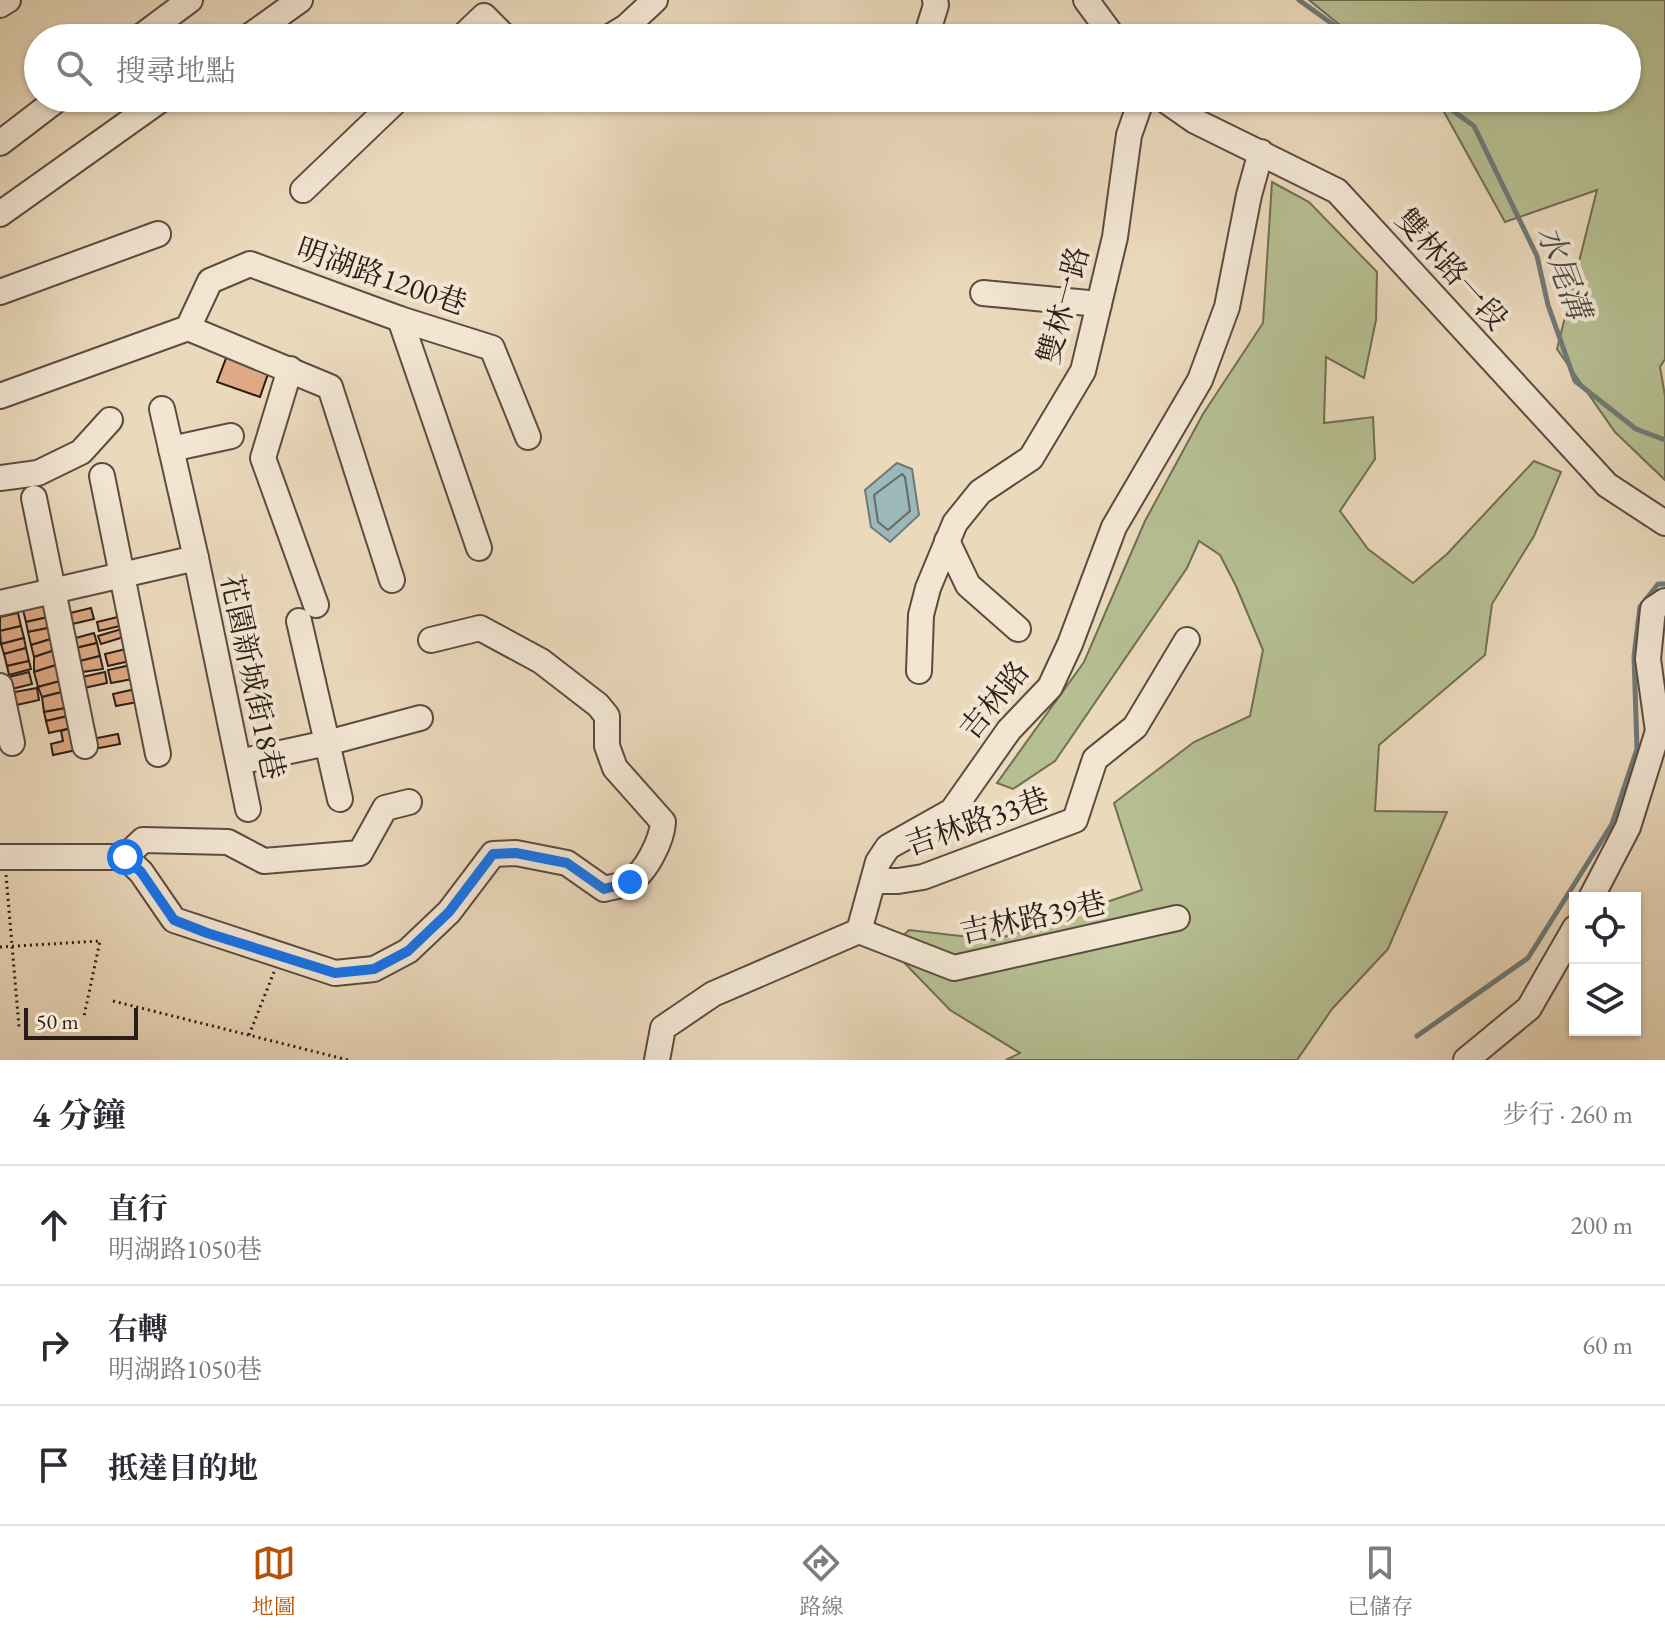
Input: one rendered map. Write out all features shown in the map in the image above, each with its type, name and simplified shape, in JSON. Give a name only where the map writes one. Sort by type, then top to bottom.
[{"type":"street","points":[[0,5],[8,0]]},
{"type":"street","points":[[158,24],[190,0]]},
{"type":"street","points":[[267,24],[300,0]]},
{"type":"street","points":[[629,24],[655,0]]},
{"type":"street","points":[[930,24],[935,0]]},
{"type":"street","points":[[1086,0],[1104,24]]},
{"type":"street","points":[[476,24],[484,16],[492,24]]},
{"type":"street","points":[[0,143],[41,112]]},
{"type":"street","points":[[0,214],[143,112]]},
{"type":"street","points":[[303,190],[384,112]]},
{"type":"street","name":"雙林一路","points":[[919,671],[921,615],[955,523],[980,492],[1031,458],[1083,371],[1115,237],[1129,135],[1137,112]]},
{"type":"street","name":"雙林路一段","points":[[1182,112],[1337,191],[1607,485],[1665,523]]},
{"type":"street","name":"吉林路","points":[[859,931],[878,862],[888,847],[952,811],[1009,730],[1050,687],[1070,644],[1114,527],[1200,380],[1227,307],[1249,195],[1261,152]]},
{"type":"street","points":[[0,292],[158,234]]},
{"type":"street","name":"明湖路1200巷","points":[[188,328],[210,281],[250,264],[400,319],[492,348],[528,437]]},
{"type":"street","points":[[983,293],[1099,304]]},
{"type":"street","points":[[400,319],[479,548]]},
{"type":"street","points":[[0,396],[188,328],[330,387],[392,580]]},
{"type":"street","points":[[290,369],[263,458],[307,613],[327,743],[340,799]]},
{"type":"street","name":"花園新城街18巷","points":[[162,409],[248,809]]},
{"type":"street","points":[[0,478],[38,473],[81,452],[110,420]]},
{"type":"street","points":[[171,449],[231,436]]},
{"type":"street","points":[[102,476],[158,754]]},
{"type":"street","points":[[34,498],[85,746]]},
{"type":"street","points":[[947,541],[968,585],[1018,629]]},
{"type":"street","points":[[0,603],[196,558]]},
{"type":"street","points":[[1594,892],[1628,827],[1658,731],[1648,659],[1653,609],[1665,601]]},
{"type":"street","points":[[2,857],[125,857],[141,872],[174,920],[335,973],[374,969],[408,951],[449,912],[493,854],[516,853],[567,863],[604,889],[630,882],[662,837],[663,822],[615,768],[607,746],[607,716],[598,705],[541,661],[480,628],[431,640]]},
{"type":"street","name":"吉林路33巷","points":[[874,881],[923,877],[1075,820],[1095,759],[1135,727],[1187,640]]},
{"type":"street","points":[[0,686],[12,743]]},
{"type":"street","points":[[239,762],[420,718]]},
{"type":"street","points":[[125,857],[143,840],[228,842],[264,861],[360,853],[385,808],[409,802]]},
{"type":"street","name":"吉林路39巷","points":[[859,931],[954,968],[1177,918]]},
{"type":"street","points":[[657,1060],[663,1028],[713,994],[859,931]]},
{"type":"street","points":[[1466,1060],[1529,1008],[1569,938]]},
{"type":"path","points":[[2,857],[19,1027]]},
{"type":"path","points":[[0,947],[100,941],[84,1016]]},
{"type":"path","points":[[249,1035],[280,956]]},
{"type":"path","points":[[113,1001],[348,1060]]},
{"type":"green space","points":[[1309,0],[1665,0],[1665,359],[1660,367],[1665,396],[1665,480],[1615,432],[1557,349],[1597,190],[1505,222],[1444,112],[1641,112],[1641,24],[1339,24]]},
{"type":"green space","points":[[1272,182],[1309,202],[1377,272],[1376,320],[1364,378],[1326,357],[1324,423],[1373,417],[1375,459],[1340,511],[1368,549],[1413,583],[1447,554],[1534,461],[1561,472],[1534,536],[1492,604],[1485,655],[1379,745],[1375,811],[1447,812],[1388,949],[1332,1009],[1297,1060],[1006,1060],[1020,1053],[950,1010],[890,948],[909,930],[995,940],[1142,890],[1114,803],[1194,742],[1250,716],[1263,650],[1220,555],[1199,541],[1187,568],[1055,761],[1013,789],[997,783],[1084,662],[1145,521],[1203,414],[1263,323]]},
{"type":"water","points":[[897,463],[912,469],[919,515],[890,542],[871,527],[865,490]]},
{"type":"building","points":[[228,353],[270,368],[260,397],[217,382]]},
{"type":"building","points":[[45,605],[48,617],[26,622],[23,610]]},
{"type":"building","points":[[91,608],[94,619],[68,625],[66,614]]},
{"type":"building","points":[[18,613],[21,626],[0,631],[0,617]]},
{"type":"building","points":[[122,616],[124,625],[99,631],[97,622]]},
{"type":"building","points":[[48,617],[48,628],[28,632],[26,622]]},
{"type":"building","points":[[21,626],[24,638],[1,644],[0,631]]},
{"type":"building","points":[[48,628],[51,639],[31,645],[28,632]]},
{"type":"building","points":[[125,628],[127,636],[101,644],[98,636]]},
{"type":"building","points":[[94,633],[97,643],[76,648],[68,640]]},
{"type":"building","points":[[24,638],[26,648],[4,654],[1,644]]},
{"type":"building","points":[[51,639],[55,650],[34,657],[31,645]]},
{"type":"building","points":[[97,643],[100,656],[80,661],[76,648]]},
{"type":"building","points":[[26,648],[29,661],[7,666],[4,654]]},
{"type":"building","points":[[130,648],[134,660],[108,666],[105,654]]},
{"type":"building","points":[[55,650],[59,664],[34,672],[34,657]]},
{"type":"building","points":[[100,656],[103,669],[82,672],[80,661]]},
{"type":"building","points":[[29,661],[31,669],[9,675],[7,666]]},
{"type":"building","points":[[59,664],[60,681],[38,687],[34,672]]},
{"type":"building","points":[[135,664],[138,678],[111,683],[108,670]]},
{"type":"building","points":[[29,672],[32,684],[12,689],[9,677]]},
{"type":"building","points":[[105,672],[107,683],[84,688],[82,677]]},
{"type":"building","points":[[60,681],[62,692],[42,697],[38,687]]},
{"type":"building","points":[[37,688],[39,700],[12,706],[9,693]]},
{"type":"building","points":[[140,688],[143,701],[116,706],[113,694]]},
{"type":"building","points":[[62,692],[66,708],[44,712],[42,697]]},
{"type":"building","points":[[66,708],[68,716],[46,721],[44,712]]},
{"type":"building","points":[[68,716],[71,728],[49,733],[46,721]]},
{"type":"building","points":[[71,728],[81,749],[53,755],[51,744],[63,741],[61,731]]},
{"type":"building","points":[[118,734],[120,744],[94,749],[92,739]]},
{"type":"waterway","name":"水尾溝","points":[[1299,0],[1332,24]]},
{"type":"waterway","name":"水尾溝","points":[[1454,112],[1474,126],[1537,256],[1548,305],[1575,381],[1636,429],[1665,440]]},
{"type":"waterway","points":[[1417,1036],[1528,958],[1612,824],[1637,749],[1634,656],[1640,607],[1658,584],[1665,584]]},
{"type":"route","points":[[125,857],[141,872],[174,920],[335,973],[374,969],[408,951],[449,912],[493,854],[516,853],[567,863],[604,889],[630,882]]}]
